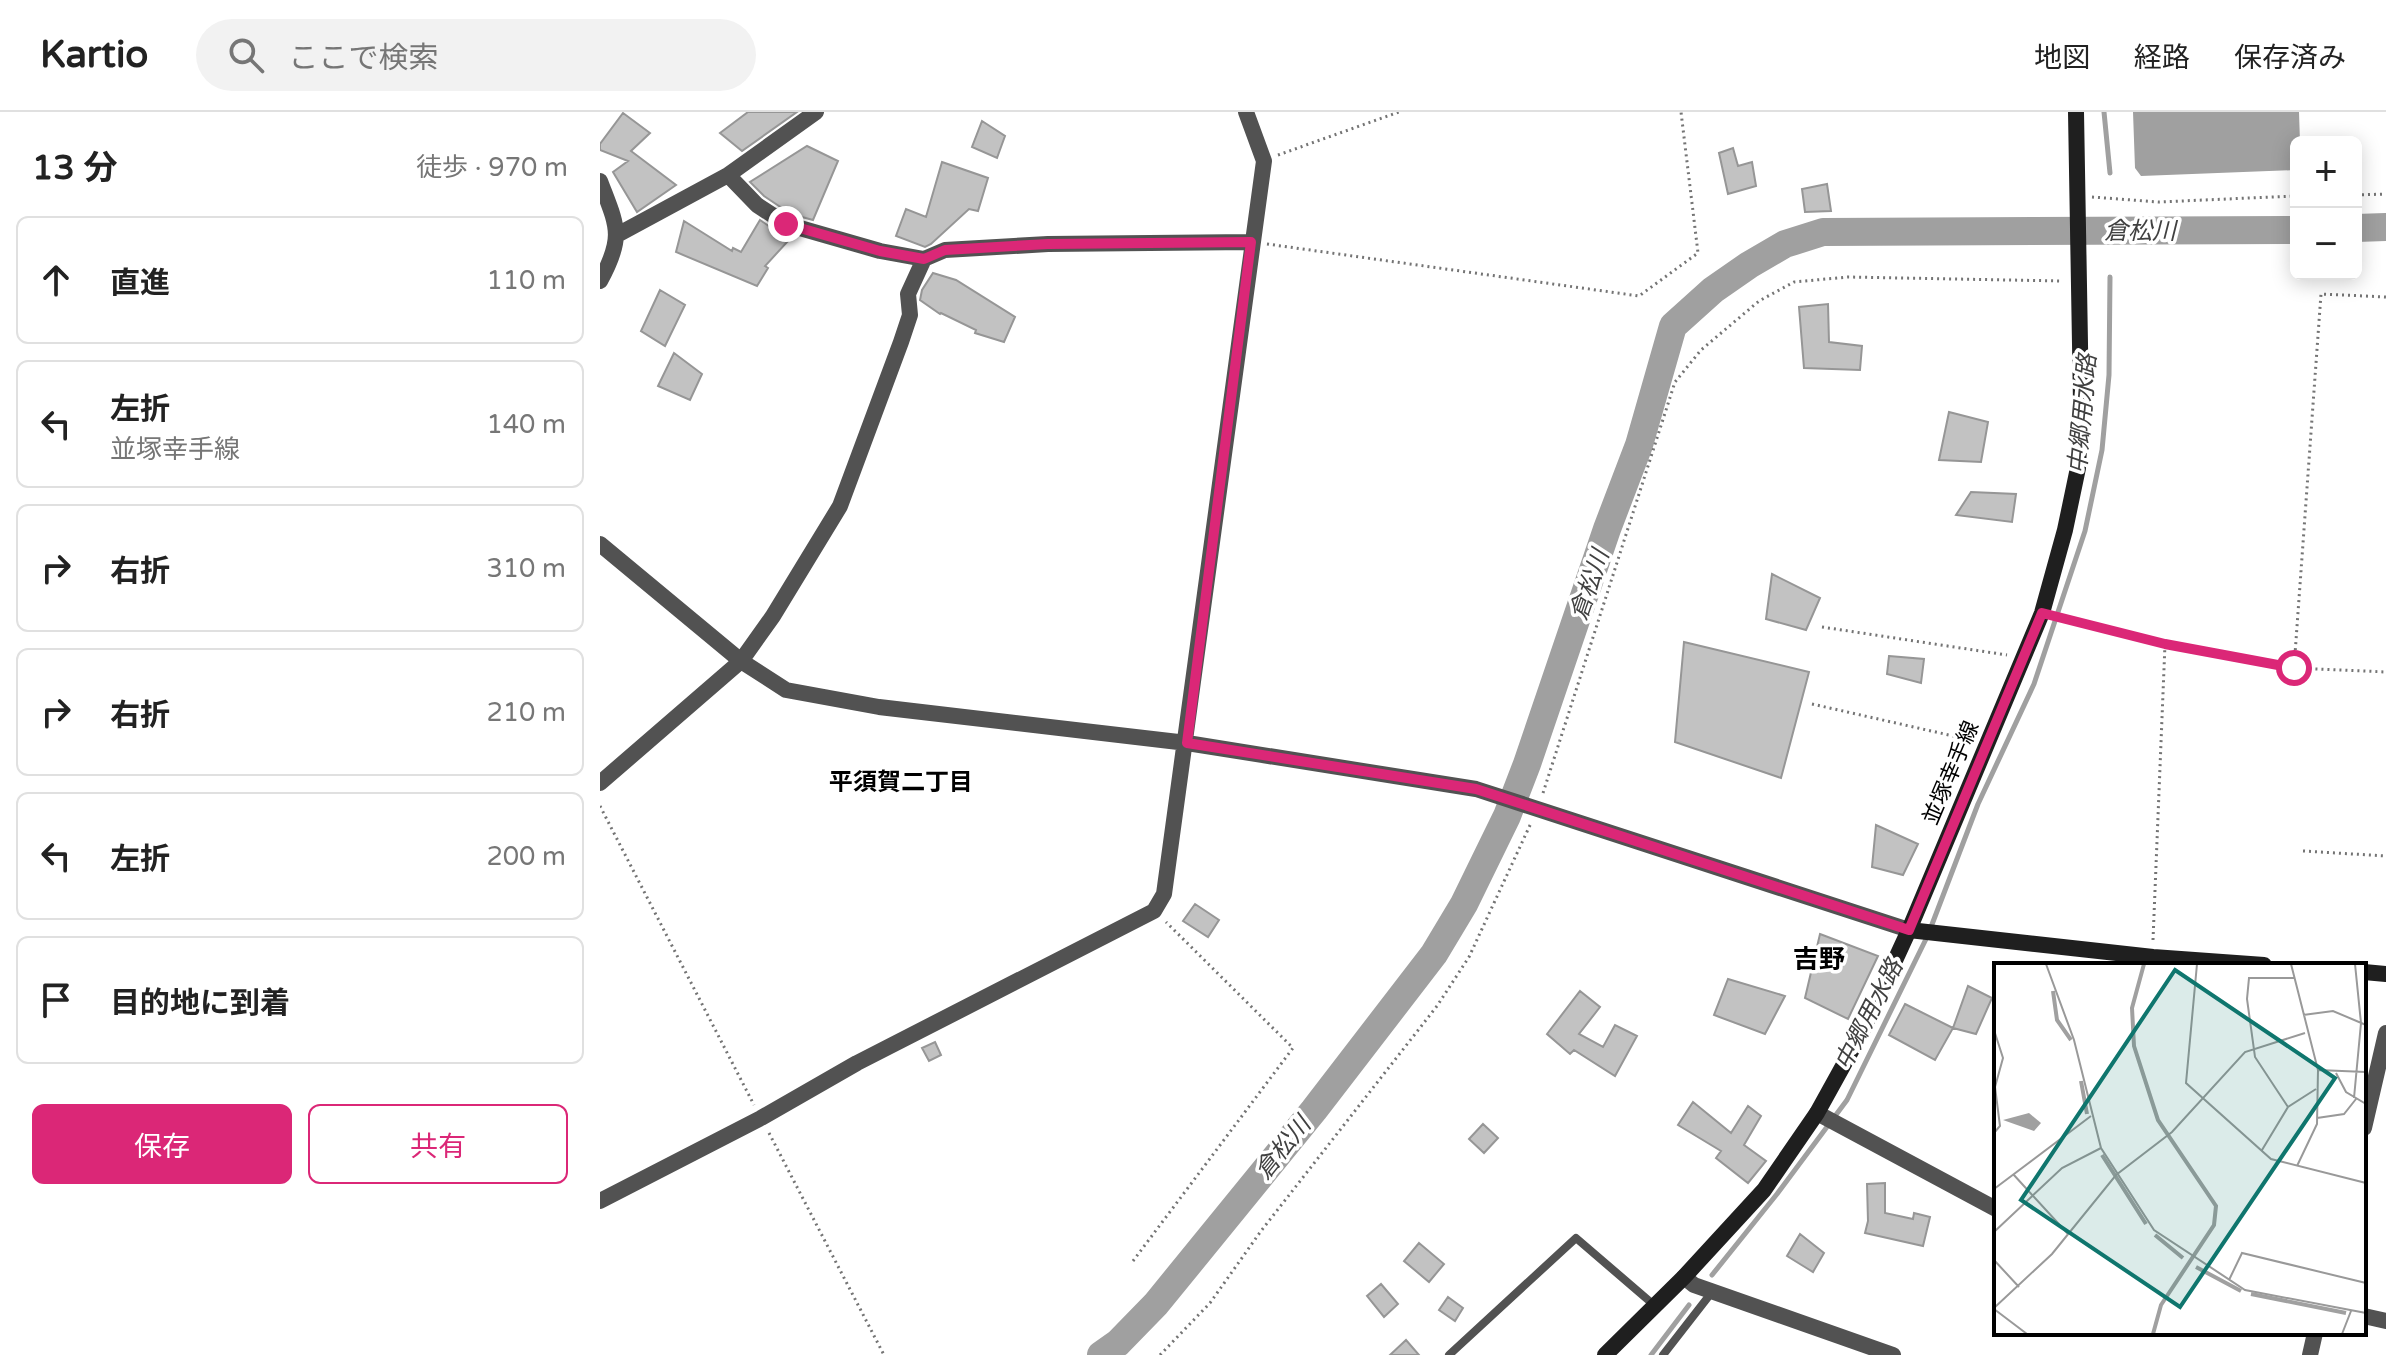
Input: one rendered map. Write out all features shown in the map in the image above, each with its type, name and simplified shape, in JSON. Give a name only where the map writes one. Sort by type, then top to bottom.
[{"type":"main road","name":"並塚幸手線","points":[[1605,1355],[1684,1277],[1764,1190],[1817,1113],[1864,1028],[1909,930],[2042,613],[2078,468],[2081,402],[2076,112]]},
{"type":"main road","points":[[1909,930],[2236,963]]},
{"type":"main road","points":[[2366,972],[2386,974]]},
{"type":"street","points":[[617,235],[728,175],[816,112]]},
{"type":"street","points":[[600,1201],[761,1118],[857,1063],[1154,911],[1164,894],[1187,743],[1264,161],[1246,112]]},
{"type":"street","points":[[728,175],[757,205],[786,224],[880,251],[924,259],[945,250],[1048,244],[1251,242]]},
{"type":"street","points":[[600,181],[617,235],[614,255],[600,281]]},
{"type":"street","points":[[600,783],[741,661],[773,616],[840,506],[901,342],[910,315],[908,294],[924,259]]},
{"type":"street","points":[[600,544],[741,661],[786,690],[879,707],[1187,743],[1476,789],[1909,930]]},
{"type":"street","points":[[2366,1119],[2386,1033]]},
{"type":"street","points":[[1817,1113],[1994,1208]]},
{"type":"street","points":[[1684,1277],[1694,1285],[1893,1355]]},
{"type":"street","points":[[2366,1316],[2386,1321]]},
{"type":"street","points":[[2310,1355],[2315,1335]]},
{"type":"lane","points":[[1449,1355],[1576,1238],[1654,1305]]},
{"type":"lane","points":[[1663,1355],[1712,1291]]},
{"type":"path","points":[[1264,161],[1399,112]]},
{"type":"path","points":[[1251,242],[1639,296],[1698,253],[1681,112]]},
{"type":"path","points":[[2362,195],[2386,194]]},
{"type":"path","points":[[2076,197],[2158,202],[2290,196]]},
{"type":"path","points":[[1160,1355],[1210,1303],[1261,1231],[1437,1006],[1469,957],[1535,806],[1675,382],[1701,350],[1759,301],[1794,282],[1848,277],[2062,281]]},
{"type":"path","points":[[2294,668],[2321,294],[2386,297]]},
{"type":"path","points":[[2042,613],[2165,644],[2294,668],[2386,672]]},
{"type":"path","points":[[1822,627],[2023,658]]},
{"type":"path","points":[[2153,957],[2165,644]]},
{"type":"path","points":[[1812,704],[1987,744]]},
{"type":"path","points":[[600,806],[884,1355]]},
{"type":"path","points":[[2303,851],[2386,856]]},
{"type":"path","points":[[1133,1261],[1293,1048],[1154,911]]},
{"type":"shaded area","points":[[2133,112],[2299,112],[2300,136],[2290,136],[2290,170],[2141,176],[2135,168]]},
{"type":"building","points":[[748,112],[797,112],[742,151],[720,133]]},
{"type":"building","points":[[623,113],[650,133],[631,151],[676,185],[637,212],[613,172],[628,161],[600,150],[600,144]]},
{"type":"building","points":[[982,121],[1005,136],[997,158],[972,147]]},
{"type":"building","points":[[807,146],[838,161],[813,220],[791,214],[764,196],[750,182]]},
{"type":"building","points":[[1733,148],[1738,166],[1752,162],[1756,186],[1728,194],[1719,153]]},
{"type":"building","points":[[942,162],[988,178],[978,211],[969,209],[925,247],[896,236],[906,209],[926,217]]},
{"type":"building","points":[[1827,184],[1831,211],[1805,212],[1802,189]]},
{"type":"building","points":[[760,220],[789,240],[765,266],[768,268],[757,286],[676,252],[684,221],[732,251],[733,248],[741,252]]},
{"type":"building","points":[[933,273],[956,280],[1015,317],[1004,342],[975,333],[976,330],[940,314],[920,300],[922,290]]},
{"type":"building","points":[[660,290],[685,305],[665,346],[641,331]]},
{"type":"building","points":[[1828,304],[1829,342],[1862,346],[1860,370],[1804,368],[1799,307]]},
{"type":"building","points":[[674,353],[702,374],[690,400],[658,386]]},
{"type":"building","points":[[1949,412],[1988,422],[1981,462],[1939,460]]},
{"type":"building","points":[[1971,492],[2016,494],[2012,522],[1956,515]]},
{"type":"building","points":[[1772,574],[1820,598],[1806,630],[1766,619]]},
{"type":"building","points":[[1684,642],[1809,672],[1781,778],[1675,742]]},
{"type":"building","points":[[1889,656],[1924,659],[1921,683],[1887,674]]},
{"type":"building","points":[[1876,825],[1918,844],[1903,875],[1872,867]]},
{"type":"building","points":[[1195,904],[1219,920],[1208,937],[1183,921]]},
{"type":"building","points":[[1820,934],[1878,956],[1848,1019],[1805,998]]},
{"type":"building","points":[[1728,979],[1785,996],[1765,1034],[1714,1015]]},
{"type":"building","points":[[1968,986],[1992,998],[1976,1034],[1953,1028]]},
{"type":"building","points":[[1580,991],[1600,1007],[1579,1034],[1603,1047],[1615,1025],[1637,1036],[1615,1076],[1574,1050],[1570,1054],[1547,1034]]},
{"type":"building","points":[[1905,1004],[1953,1028],[1935,1060],[1889,1035]]},
{"type":"building","points":[[935,1042],[941,1055],[929,1061],[922,1048]]},
{"type":"building","points":[[1693,1102],[1731,1133],[1748,1106],[1761,1116],[1744,1145],[1766,1161],[1748,1183],[1716,1158],[1721,1151],[1678,1125]]},
{"type":"building","points":[[1483,1124],[1498,1138],[1484,1153],[1469,1139]]},
{"type":"building","points":[[1885,1183],[1885,1213],[1913,1219],[1914,1213],[1930,1217],[1923,1246],[1865,1233],[1868,1221],[1867,1184]]},
{"type":"building","points":[[1800,1234],[1824,1253],[1813,1272],[1787,1256]]},
{"type":"building","points":[[1419,1243],[1444,1264],[1429,1282],[1404,1261]]},
{"type":"building","points":[[1381,1284],[1398,1304],[1384,1317],[1367,1296]]},
{"type":"building","points":[[1448,1297],[1463,1308],[1455,1321],[1439,1310]]},
{"type":"building","points":[[1406,1340],[1419,1355],[1390,1355]]},
{"type":"waterway","name":"中郷用水路","points":[[2104,112],[2110,173]]},
{"type":"waterway","name":"倉松川","points":[[2362,228],[2386,227]]},
{"type":"waterway","name":"倉松川","points":[[1101,1355],[1118,1343],[1156,1304],[1314,1110],[1434,954],[1464,904],[1507,816],[1527,764],[1639,445],[1673,326],[1713,290],[1749,265],[1785,244],[1823,232],[2290,230]]},
{"type":"waterway","name":"中郷用水路","points":[[1931,927],[1978,804],[2034,684],[2085,531],[2102,450],[2109,375],[2110,277]]},
{"type":"waterway","name":"中郷用水路","points":[[1712,1275],[1847,1100],[1927,937]]},
{"type":"waterway","name":"中郷用水路","points":[[1651,1355],[1689,1305]]},
{"type":"district","name":"平須賀二丁目","points":[[901,782]]},
{"type":"district","name":"吉野","points":[[1819,959]]},
{"type":"route","points":[[786,224],[880,251],[924,259],[945,250],[1048,244],[1251,242],[1187,743],[1476,789],[1909,930],[2042,613],[2165,644],[2294,668]]}]
